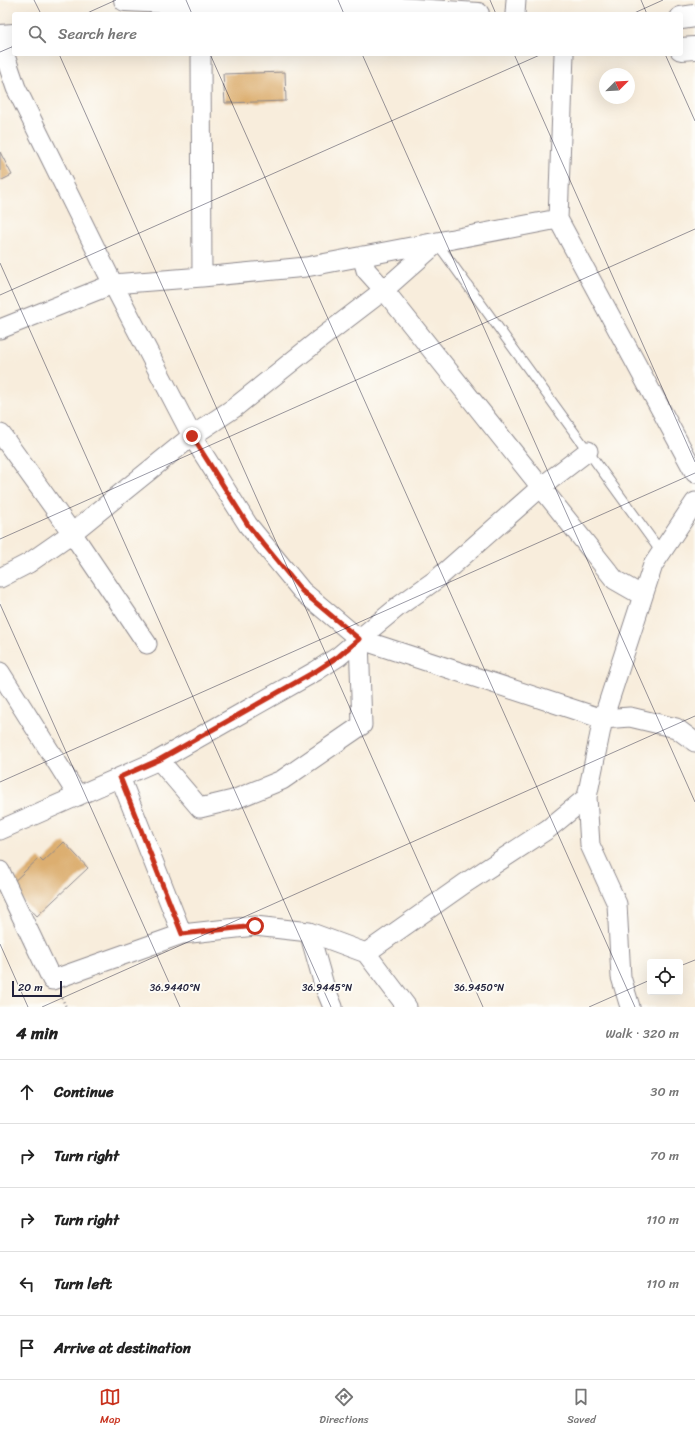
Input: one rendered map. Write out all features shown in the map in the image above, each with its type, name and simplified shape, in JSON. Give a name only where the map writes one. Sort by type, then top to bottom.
[{"type":"street","points":[[125,0],[349,6],[446,12]]},
{"type":"street","points":[[515,12],[516,0]]},
{"type":"street","points":[[683,18],[695,16]]},
{"type":"street","points":[[0,36],[12,35]]},
{"type":"street","points":[[0,42],[16,88],[113,284],[192,436],[248,525],[302,591],[359,639],[603,719],[630,717],[676,728],[695,742]]},
{"type":"street","points":[[683,49],[695,48]]},
{"type":"street","points":[[201,56],[202,277]]},
{"type":"street","points":[[564,56],[558,219],[695,473]]},
{"type":"street","points":[[0,329],[113,284],[306,267],[558,219]]},
{"type":"street","points":[[0,578],[29,562],[72,533],[192,436],[234,408],[384,290],[437,242]]},
{"type":"street","points":[[362,256],[366,270],[384,290],[615,580],[643,596]]},
{"type":"street","points":[[1,434],[72,533],[147,644]]},
{"type":"street","points":[[0,830],[159,760],[316,671],[339,656],[399,606],[437,579],[541,487],[588,451]]},
{"type":"street","points":[[630,1007],[621,977],[617,904],[590,845],[587,797],[603,719],[653,565],[695,502]]},
{"type":"street","points":[[159,760],[200,808],[233,800],[282,780],[362,725],[359,639]]},
{"type":"street","points":[[0,672],[78,796]]},
{"type":"street","points":[[120,777],[182,934]]},
{"type":"street","points":[[366,954],[464,884],[548,829],[587,797]]},
{"type":"street","points":[[0,871],[52,980],[182,934],[255,926],[309,932],[366,954],[407,1007]]},
{"type":"street","points":[[309,932],[324,985],[334,1007]]},
{"type":"lane","points":[[437,242],[661,552]]},
{"type":"building","points":[[285,72],[286,101],[225,103],[223,74]]},
{"type":"building","points":[[0,152],[12,175],[0,181]]},
{"type":"building","points":[[64,842],[88,868],[37,916],[9,886],[39,858],[43,862]]},
{"type":"route","points":[[192,436],[248,525],[302,591],[359,639],[339,656],[316,671],[159,760],[120,777],[182,934],[255,926]]}]
